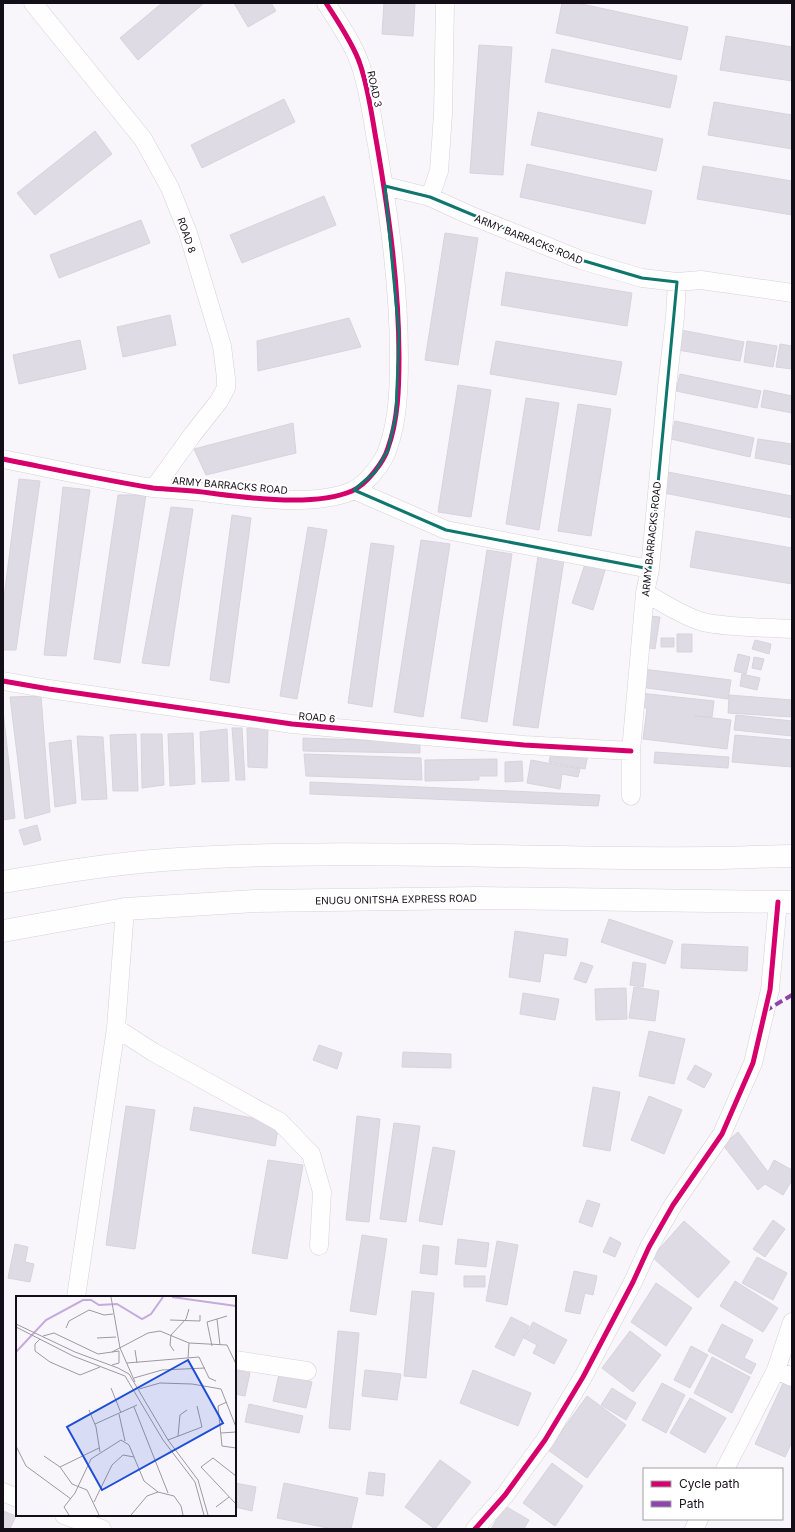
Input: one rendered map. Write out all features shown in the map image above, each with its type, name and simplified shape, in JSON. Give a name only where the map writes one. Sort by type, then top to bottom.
[{"type":"highway","points":[[3,882],[103,866],[163,860],[219,857],[359,854],[713,858],[792,856]]},
{"type":"highway","name":"ENUGU ONITSHA EXPRESS ROAD","points":[[3,931],[125,909],[255,901],[480,898],[785,902]]},
{"type":"street","name":"ROAD 8","points":[[33,3],[144,139],[170,188],[185,226],[222,346],[226,388],[220,401],[193,434],[154,488]]},
{"type":"street","name":"ROAD 3","points":[[326,3],[360,62],[385,186]]},
{"type":"street","points":[[430,196],[440,164],[443,114],[445,3]]},
{"type":"street","name":"ARMY BARRACKS ROAD","points":[[3,459],[154,488],[243,497],[295,499],[326,498],[354,490],[375,472],[388,450],[396,415],[399,375],[397,292],[385,186],[430,196],[474,217],[580,260],[642,278],[677,282],[701,280],[792,293]]},
{"type":"street","name":"ARMY BARRACKS ROAD","points":[[631,796],[631,751],[645,593],[650,569],[675,317],[677,282]]},
{"type":"street","points":[[354,490],[446,530],[650,569]]},
{"type":"street","points":[[645,593],[680,613],[703,622],[733,626],[792,629]]},
{"type":"street","name":"ROAD 6","points":[[3,681],[292,724],[524,745],[631,751]]},
{"type":"street","points":[[475,1529],[505,1495],[545,1440],[584,1377],[633,1282],[649,1247],[673,1205],[722,1134],[755,1056],[770,990],[785,902]]},
{"type":"street","points":[[76,1296],[116,1028],[125,909]]},
{"type":"street","points":[[116,1028],[160,1056],[280,1122],[311,1154],[322,1192],[319,1246]]},
{"type":"street","points":[[726,1468],[784,1374],[792,1322]]},
{"type":"street","points":[[236,1360],[307,1371]]},
{"type":"street","points":[[3,1492],[16,1498]]},
{"type":"street","points":[[67,1516],[102,1529]]},
{"type":"street","points":[[694,1529],[698,1520]]},
{"type":"highlighted area","points":[[385,186],[430,197],[581,260],[642,278],[677,282],[650,569],[446,530],[354,490],[375,472],[388,450],[396,415],[399,334]]},
{"type":"building","points":[[162,3],[204,3],[138,60],[120,38]]},
{"type":"building","points":[[234,3],[271,3],[276,11],[248,27]]},
{"type":"building","points":[[384,3],[415,3],[413,36],[382,34]]},
{"type":"building","points":[[562,3],[577,3],[688,27],[681,60],[556,33]]},
{"type":"building","points":[[726,36],[792,47],[792,81],[720,70]]},
{"type":"building","points":[[479,45],[512,47],[503,175],[470,173]]},
{"type":"building","points":[[552,49],[677,76],[670,108],[545,82]]},
{"type":"building","points":[[284,99],[295,122],[202,168],[191,145]]},
{"type":"building","points":[[714,102],[792,115],[792,149],[708,135]]},
{"type":"building","points":[[538,112],[663,139],[656,171],[531,145]]},
{"type":"building","points":[[95,131],[112,154],[35,215],[17,193]]},
{"type":"building","points":[[527,164],[652,191],[645,224],[520,197]]},
{"type":"building","points":[[703,166],[792,181],[792,215],[697,199]]},
{"type":"building","points":[[324,196],[336,225],[242,263],[230,235]]},
{"type":"building","points":[[141,220],[150,243],[59,278],[50,255]]},
{"type":"building","points":[[445,233],[478,238],[458,365],[425,360]]},
{"type":"building","points":[[506,272],[632,293],[627,326],[501,305]]},
{"type":"building","points":[[170,315],[176,345],[123,357],[117,327]]},
{"type":"building","points":[[349,318],[361,347],[258,371],[257,341]]},
{"type":"building","points":[[681,330],[744,342],[740,361],[678,350]]},
{"type":"building","points":[[80,340],[86,369],[19,384],[13,355]]},
{"type":"building","points":[[496,341],[622,362],[616,395],[490,374]]},
{"type":"building","points":[[747,341],[777,346],[773,367],[744,362]]},
{"type":"building","points":[[780,344],[792,346],[792,369],[776,367]]},
{"type":"building","points":[[680,374],[761,391],[757,408],[676,391]]},
{"type":"building","points":[[458,385],[491,390],[471,517],[438,512]]},
{"type":"building","points":[[764,390],[792,396],[792,413],[761,407]]},
{"type":"building","points":[[526,398],[559,403],[539,530],[506,524]]},
{"type":"building","points":[[578,404],[611,409],[591,536],[558,531]]},
{"type":"building","points":[[675,421],[754,438],[750,457],[671,439]]},
{"type":"building","points":[[293,423],[296,453],[206,475],[194,449]]},
{"type":"building","points":[[758,439],[792,444],[792,465],[755,458]]},
{"type":"building","points":[[668,472],[792,496],[792,518],[664,493]]},
{"type":"building","points":[[19,479],[40,481],[16,650],[3,650],[3,605]]},
{"type":"building","points":[[63,487],[90,490],[66,656],[44,655]]},
{"type":"building","points":[[118,495],[146,495],[120,663],[94,659]]},
{"type":"building","points":[[171,507],[193,509],[169,666],[142,663]]},
{"type":"building","points":[[232,515],[251,518],[229,683],[210,680]]},
{"type":"building","points":[[308,527],[327,530],[297,699],[280,696]]},
{"type":"building","points":[[696,531],[792,548],[792,584],[690,567]]},
{"type":"building","points":[[421,540],[450,544],[423,717],[394,712]]},
{"type":"building","points":[[371,543],[394,546],[372,707],[348,703]]},
{"type":"building","points":[[487,550],[512,554],[487,722],[461,718]]},
{"type":"building","points":[[538,556],[564,560],[538,728],[513,725]]},
{"type":"building","points":[[586,561],[606,567],[593,610],[572,603]]},
{"type":"building","points":[[647,616],[660,617],[655,649],[643,647]]},
{"type":"building","points":[[677,634],[692,634],[692,652],[677,652]]},
{"type":"building","points":[[661,638],[674,638],[674,647],[661,647]]},
{"type":"building","points":[[755,640],[771,644],[769,654],[752,649]]},
{"type":"building","points":[[738,654],[750,657],[746,674],[734,671]]},
{"type":"building","points":[[754,657],[764,659],[761,670],[752,668]]},
{"type":"building","points":[[643,669],[731,680],[728,699],[640,687]]},
{"type":"building","points":[[742,674],[760,678],[757,690],[740,686]]},
{"type":"building","points":[[640,693],[714,701],[712,717],[695,716],[731,720],[727,749],[643,739],[647,708],[639,707]]},
{"type":"building","points":[[729,695],[792,700],[792,717],[728,713]]},
{"type":"building","points":[[41,696],[50,812],[25,819],[10,697]]},
{"type":"building","points":[[3,710],[15,818],[3,820]]},
{"type":"building","points":[[736,715],[792,721],[792,736],[734,730]]},
{"type":"building","points":[[268,727],[267,768],[248,767],[247,728]]},
{"type":"building","points":[[232,728],[242,728],[245,780],[236,780]]},
{"type":"building","points":[[227,729],[229,781],[202,782],[200,732]]},
{"type":"building","points":[[193,733],[195,784],[170,786],[168,734]]},
{"type":"building","points":[[136,734],[138,791],[113,791],[110,735]]},
{"type":"building","points":[[141,734],[162,734],[164,785],[142,788]]},
{"type":"building","points":[[735,735],[792,740],[792,767],[732,762]]},
{"type":"building","points":[[77,736],[103,737],[107,799],[82,800]]},
{"type":"building","points":[[303,738],[420,742],[420,753],[303,751]]},
{"type":"building","points":[[71,740],[76,803],[55,807],[49,743]]},
{"type":"building","points":[[552,748],[588,755],[585,769],[549,762]]},
{"type":"building","points":[[655,752],[729,757],[728,768],[654,763]]},
{"type":"building","points":[[304,754],[421,758],[422,780],[306,776]]},
{"type":"building","points":[[497,759],[497,776],[479,776],[479,780],[425,781],[425,760]]},
{"type":"building","points":[[531,760],[580,769],[578,777],[562,774],[560,789],[527,783]]},
{"type":"building","points":[[522,761],[523,781],[505,782],[505,762]]},
{"type":"building","points":[[310,782],[600,795],[598,806],[310,794]]},
{"type":"building","points":[[37,825],[41,840],[24,845],[19,830]]},
{"type":"building","points":[[609,919],[673,941],[665,964],[601,942]]},
{"type":"building","points":[[515,931],[568,939],[566,956],[544,953],[540,982],[509,977]]},
{"type":"building","points":[[682,944],[748,947],[747,971],[681,968]]},
{"type":"building","points":[[581,962],[593,966],[586,983],[574,979]]},
{"type":"building","points":[[633,962],[646,964],[643,987],[630,985]]},
{"type":"building","points":[[634,987],[659,991],[655,1021],[629,1018]]},
{"type":"building","points":[[626,988],[627,1019],[596,1020],[595,989]]},
{"type":"building","points":[[523,993],[559,999],[555,1020],[520,1014]]},
{"type":"building","points":[[649,1031],[685,1039],[674,1084],[639,1076]]},
{"type":"building","points":[[319,1045],[342,1053],[337,1069],[313,1060]]},
{"type":"building","points":[[403,1052],[451,1054],[451,1068],[402,1067]]},
{"type":"building","points":[[695,1065],[712,1074],[704,1088],[687,1079]]},
{"type":"building","points":[[593,1087],[620,1092],[610,1151],[583,1146]]},
{"type":"building","points":[[649,1096],[682,1110],[664,1154],[631,1140]]},
{"type":"building","points":[[126,1106],[155,1110],[135,1249],[106,1245]]},
{"type":"building","points":[[194,1107],[279,1123],[275,1146],[190,1130]]},
{"type":"building","points":[[357,1116],[380,1119],[369,1222],[346,1220]]},
{"type":"building","points":[[394,1123],[420,1126],[406,1222],[380,1219]]},
{"type":"building","points":[[738,1132],[768,1172],[774,1160],[792,1170],[792,1180],[783,1195],[765,1184],[758,1190],[723,1145]]},
{"type":"building","points":[[433,1147],[455,1151],[442,1225],[419,1221]]},
{"type":"building","points":[[268,1160],[303,1165],[287,1259],[252,1253]]},
{"type":"building","points":[[587,1200],[600,1204],[592,1227],[579,1222]]},
{"type":"building","points":[[773,1220],[785,1229],[765,1257],[753,1249]]},
{"type":"building","points":[[684,1221],[730,1262],[698,1298],[652,1257]]},
{"type":"building","points":[[362,1235],[387,1239],[376,1315],[350,1311]]},
{"type":"building","points":[[610,1237],[621,1243],[615,1257],[603,1252]]},
{"type":"building","points":[[458,1239],[489,1243],[486,1267],[455,1264]]},
{"type":"building","points":[[497,1241],[518,1245],[507,1305],[486,1301]]},
{"type":"building","points":[[15,1244],[28,1247],[25,1262],[34,1264],[30,1282],[8,1278]]},
{"type":"building","points":[[423,1245],[439,1247],[437,1275],[420,1273]]},
{"type":"building","points":[[757,1257],[787,1273],[773,1300],[742,1283]]},
{"type":"building","points":[[574,1271],[597,1276],[593,1295],[585,1293],[580,1314],[565,1311]]},
{"type":"building","points":[[464,1276],[485,1276],[485,1287],[464,1287]]},
{"type":"building","points":[[735,1281],[778,1308],[763,1332],[720,1306]]},
{"type":"building","points":[[656,1283],[692,1308],[666,1346],[631,1322]]},
{"type":"building","points":[[412,1291],[434,1293],[426,1378],[404,1376]]},
{"type":"building","points":[[511,1317],[529,1326],[514,1356],[495,1347]]},
{"type":"building","points":[[533,1322],[567,1340],[554,1364],[533,1353],[537,1345],[524,1338]]},
{"type":"building","points":[[722,1324],[753,1340],[744,1358],[756,1364],[751,1374],[708,1351]]},
{"type":"building","points":[[338,1331],[359,1333],[350,1430],[329,1428]]},
{"type":"building","points":[[630,1331],[661,1355],[633,1392],[602,1368]]},
{"type":"building","points":[[691,1346],[708,1355],[690,1388],[674,1380]]},
{"type":"building","points":[[712,1357],[750,1377],[732,1413],[694,1393]]},
{"type":"building","points":[[236,1370],[250,1373],[245,1396],[236,1394]]},
{"type":"building","points":[[365,1370],[401,1374],[397,1400],[362,1396]]},
{"type":"building","points":[[473,1370],[531,1393],[518,1426],[460,1403]]},
{"type":"building","points":[[279,1374],[312,1382],[306,1408],[273,1401]]},
{"type":"building","points":[[662,1383],[685,1395],[666,1433],[642,1420]]},
{"type":"building","points":[[783,1383],[792,1387],[792,1442],[785,1457],[755,1444]]},
{"type":"building","points":[[612,1388],[636,1403],[626,1420],[601,1405]]},
{"type":"building","points":[[587,1396],[626,1425],[587,1478],[548,1450]]},
{"type":"building","points":[[690,1398],[726,1418],[705,1453],[670,1433]]},
{"type":"building","points":[[249,1404],[303,1416],[299,1433],[245,1422]]},
{"type":"building","points":[[440,1460],[471,1482],[435,1529],[405,1507]]},
{"type":"building","points":[[552,1463],[583,1486],[555,1526],[523,1503]]},
{"type":"building","points":[[369,1472],[385,1474],[383,1496],[366,1494]]},
{"type":"building","points":[[236,1483],[256,1487],[252,1511],[236,1507]]},
{"type":"building","points":[[284,1483],[358,1498],[351,1529],[333,1529],[277,1518]]},
{"type":"building","points":[[505,1506],[529,1520],[524,1529],[491,1529]]},
{"type":"building","points":[[3,1511],[16,1516],[10,1529],[3,1529]]},
{"type":"marked path","points":[[765,1011],[792,995]]},
{"type":"cycle path","points":[[3,459],[153,488],[282,500],[319,499],[337,496],[352,491],[363,484],[379,466],[386,454],[394,426],[399,369],[399,331],[389,224],[366,84],[354,49],[326,3]]},
{"type":"cycle path","points":[[3,681],[292,724],[524,745],[631,751]]},
{"type":"cycle path","points":[[475,1529],[505,1495],[545,1440],[583,1377],[633,1282],[649,1247],[673,1205],[722,1134],[753,1063],[770,990],[778,902]]}]
